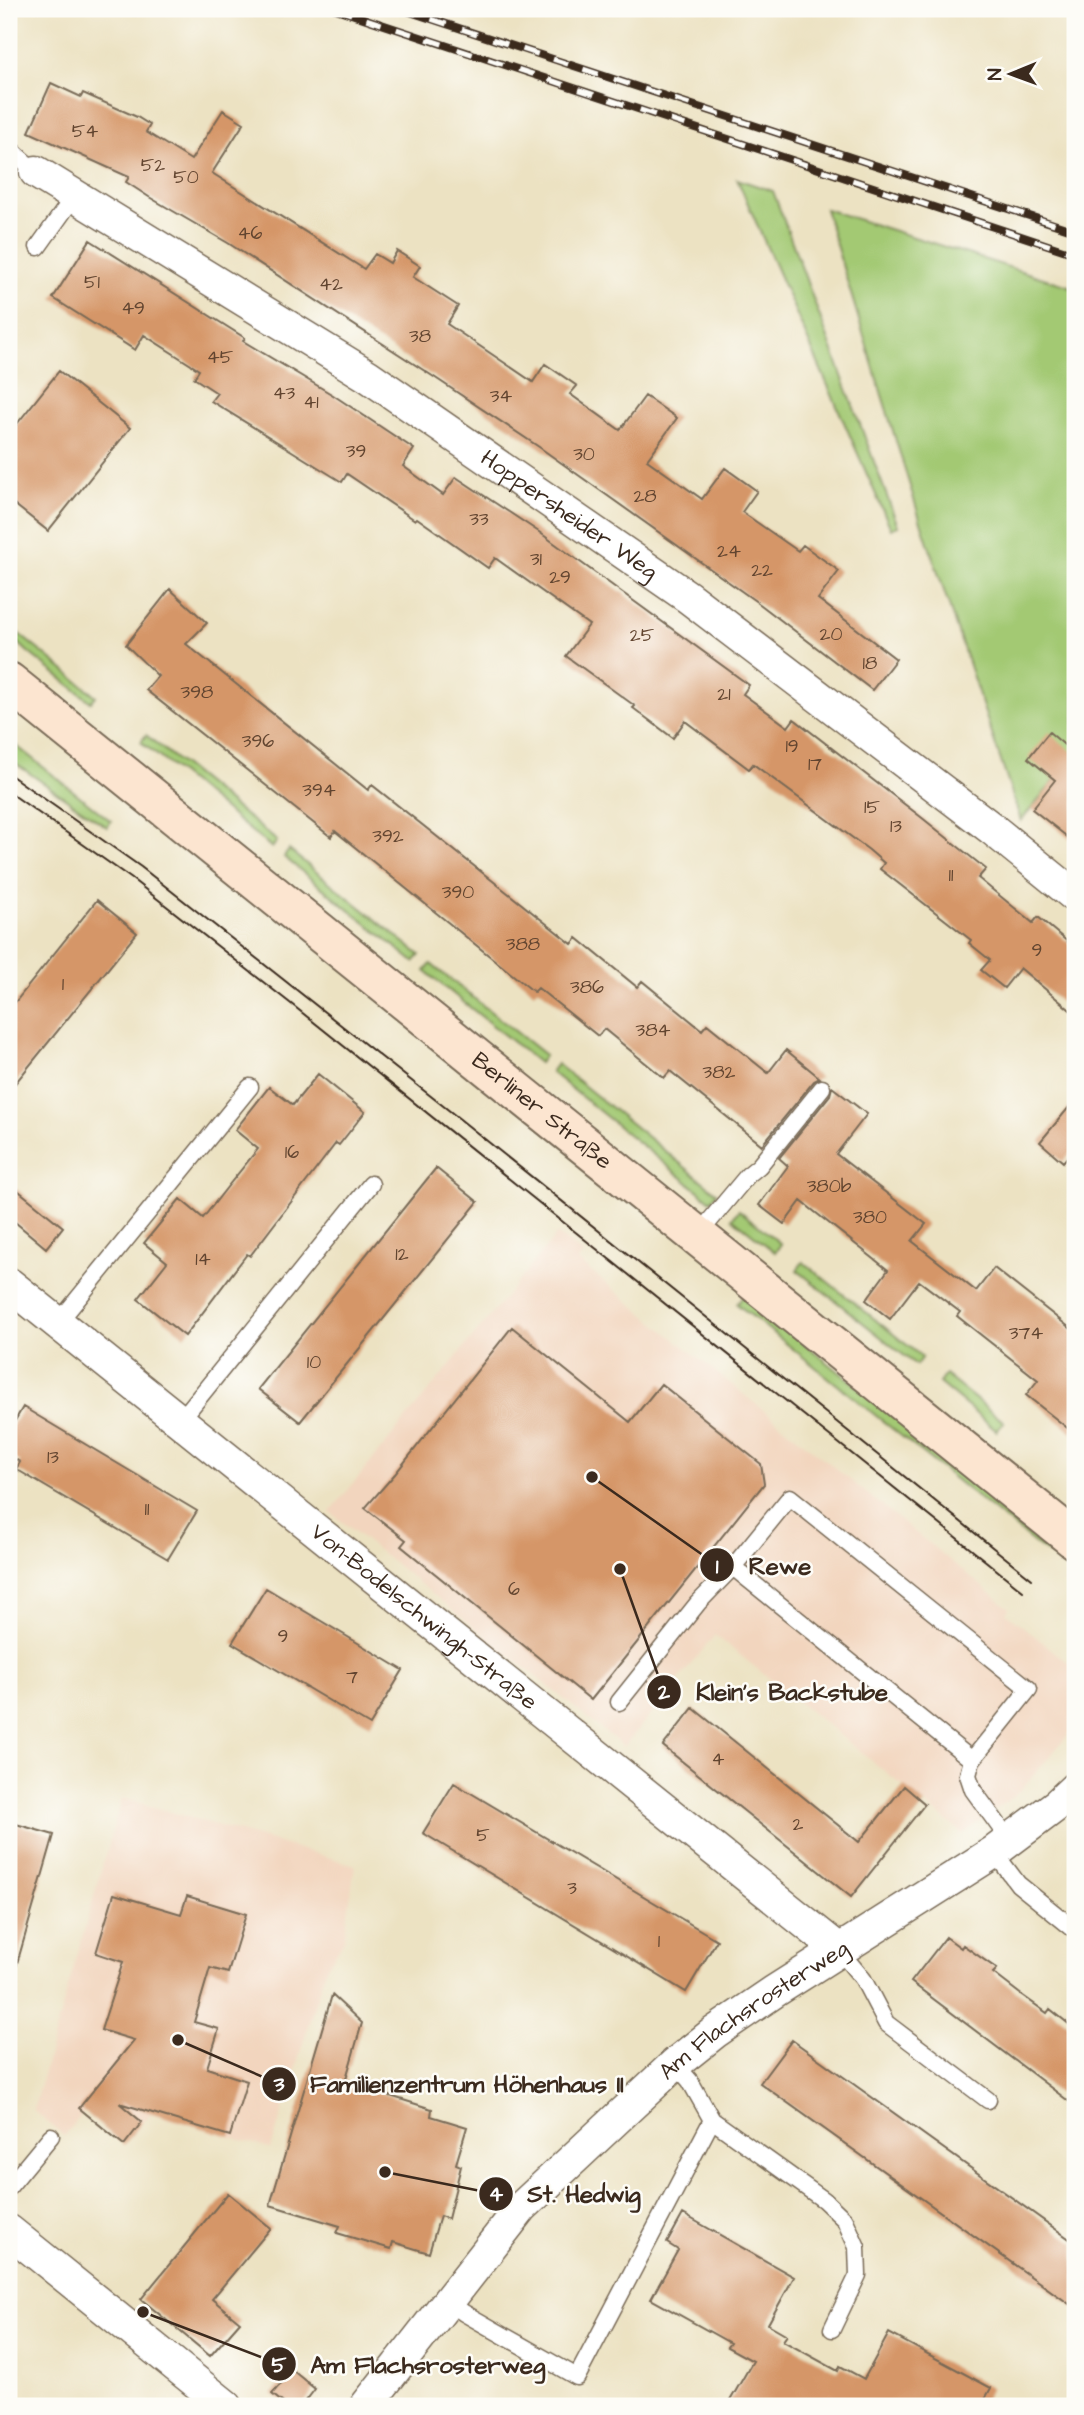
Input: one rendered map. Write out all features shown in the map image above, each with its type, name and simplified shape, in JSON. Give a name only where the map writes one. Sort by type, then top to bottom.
[{"type":"main road","name":"Berliner Straße","points":[[9,682],[1075,1541]]},
{"type":"street","name":"Hoppersheider Weg","points":[[36,172],[368,376],[688,597],[991,828],[1075,897]]},
{"type":"street","name":"Von-Bodelschwingh-Straße","points":[[9,1283],[838,1949]]},
{"type":"street","name":"Am Flachsrosterweg","points":[[366,2406],[522,2207],[675,2064],[715,2032],[838,1949],[1002,1846],[1075,1788]]},
{"type":"street","points":[[9,2231],[226,2406]]},
{"type":"lane","points":[[9,148],[36,172]]},
{"type":"lane","points":[[38,247],[75,195]]},
{"type":"lane","points":[[58,1323],[250,1087]]},
{"type":"lane","points":[[697,1236],[748,1175],[759,1166],[822,1088]]},
{"type":"lane","points":[[180,1421],[371,1184]]},
{"type":"lane","points":[[619,1702],[698,1603],[733,1567],[790,1497],[1029,1689],[972,1760],[968,1775],[1018,1884],[1075,1930]]},
{"type":"lane","points":[[733,1567],[972,1760]]},
{"type":"lane","points":[[838,1949],[863,1979],[886,2023],[988,2099]]},
{"type":"lane","points":[[675,2064],[690,2081],[712,2120],[824,2200],[845,2220],[857,2247],[858,2275],[832,2329]]},
{"type":"lane","points":[[447,2301],[577,2377],[712,2120]]},
{"type":"lane","points":[[9,2187],[51,2136]]},
{"type":"shaded area","points":[[557,1234],[583,1254],[578,1261],[1009,1608],[1006,1613],[1075,1668],[1075,1727],[1020,1791],[963,1834],[715,1635],[624,1747],[330,1512]]},
{"type":"shaded area","points":[[122,1798],[355,1865],[344,1940],[325,1970],[271,2149],[151,2113],[124,2145],[84,2112],[64,2136],[33,2110]]},
{"type":"green space","points":[[737,179],[773,191],[898,526],[891,529]]},
{"type":"green space","points":[[825,209],[1075,288],[1075,756],[1021,821],[920,519]]},
{"type":"green space","points":[[9,626],[96,696],[91,702],[28,652],[9,634]]},
{"type":"green space","points":[[146,735],[277,841],[272,848],[141,742]]},
{"type":"green space","points":[[9,740],[111,821],[107,827],[9,759]]},
{"type":"green space","points":[[289,850],[420,955],[414,962],[284,857]]},
{"type":"green space","points":[[431,964],[545,1055],[539,1063],[425,971]]},
{"type":"green space","points":[[557,1064],[717,1193],[711,1201],[551,1072]]},
{"type":"green space","points":[[739,1210],[781,1244],[775,1252],[732,1218]]},
{"type":"green space","points":[[803,1262],[922,1357],[916,1365],[797,1270]]},
{"type":"green space","points":[[744,1295],[1075,1562],[1075,1571],[1038,1546],[737,1304]]},
{"type":"green space","points":[[945,1375],[1004,1422],[997,1431],[939,1383]]},
{"type":"building","points":[[51,83],[81,97],[83,93],[137,117],[150,125],[146,132],[191,160],[223,110],[244,123],[212,173],[364,269],[375,254],[390,263],[397,251],[420,266],[413,277],[458,306],[447,324],[533,382],[545,364],[577,386],[570,394],[620,430],[645,396],[677,418],[647,460],[702,499],[725,468],[757,491],[742,512],[798,551],[803,545],[839,571],[818,599],[896,659],[872,690],[761,605],[539,447],[434,377],[228,243],[126,182],[129,177],[29,132]]},
{"type":"building","points":[[90,240],[414,449],[403,466],[443,495],[456,477],[539,532],[749,685],[743,694],[788,727],[794,719],[921,817],[986,869],[978,878],[1033,923],[1038,917],[1075,948],[1075,1014],[1020,968],[1004,988],[981,970],[990,960],[969,943],[971,940],[880,869],[884,863],[869,850],[753,764],[749,769],[685,721],[673,738],[633,708],[635,706],[566,656],[589,625],[495,558],[488,568],[417,518],[415,520],[347,474],[342,482],[211,401],[217,393],[194,378],[199,370],[144,335],[135,350],[53,298]]},
{"type":"building","points":[[59,371],[130,428],[48,531],[9,500],[9,434]]},
{"type":"building","points":[[170,589],[207,623],[186,644],[368,790],[372,785],[572,944],[577,938],[637,987],[642,981],[702,1030],[707,1024],[768,1073],[786,1050],[820,1078],[814,1081],[762,1145],[670,1071],[664,1078],[604,1029],[598,1036],[538,988],[534,992],[335,831],[331,837],[146,690],[158,676],[126,645]]},
{"type":"building","points":[[1049,732],[1075,754],[1075,843],[1032,809],[1055,780],[1028,758]]},
{"type":"building","points":[[97,900],[137,933],[9,1091],[9,1010]]},
{"type":"building","points":[[318,1074],[365,1112],[339,1145],[336,1143],[185,1336],[138,1299],[167,1262],[144,1243],[180,1199],[203,1218],[258,1149],[235,1130],[269,1087],[293,1105]]},
{"type":"building","points":[[832,1087],[867,1114],[836,1154],[926,1224],[912,1241],[976,1291],[994,1268],[1075,1332],[1075,1434],[1026,1395],[1038,1380],[957,1316],[960,1312],[919,1281],[890,1319],[866,1300],[888,1270],[801,1201],[784,1224],[759,1205],[788,1166],[779,1158],[830,1095]]},
{"type":"building","points":[[1075,1100],[1075,1148],[1063,1162],[1040,1142]]},
{"type":"building","points":[[436,1168],[478,1202],[300,1422],[258,1389]]},
{"type":"building","points":[[9,1183],[63,1227],[46,1248],[9,1217]]},
{"type":"building","points":[[512,1327],[630,1422],[661,1384],[761,1464],[764,1484],[591,1700],[401,1546],[406,1540],[365,1508]]},
{"type":"building","points":[[23,1407],[197,1511],[168,1559],[16,1469],[20,1462],[9,1455],[9,1431]]},
{"type":"building","points":[[266,1588],[403,1670],[370,1725],[232,1643]]},
{"type":"building","points":[[693,1708],[859,1842],[904,1786],[925,1804],[851,1897],[663,1746]]},
{"type":"building","points":[[454,1783],[717,1940],[686,1992],[423,1833]]},
{"type":"building","points":[[9,1822],[54,1835],[16,1967],[9,1966]]},
{"type":"building","points":[[114,1894],[181,1914],[187,1896],[246,1914],[228,1973],[210,1968],[194,2022],[219,2029],[207,2068],[247,2081],[230,2136],[119,2103],[142,2122],[124,2145],[79,2108],[134,2040],[101,2030],[123,1962],[96,1953]]},
{"type":"building","points":[[946,1937],[961,1948],[963,1945],[997,1969],[993,1973],[1047,2013],[1050,2009],[1075,2029],[1075,2106],[911,1982]]},
{"type":"building","points":[[332,1995],[362,2023],[345,2082],[432,2109],[431,2116],[467,2127],[456,2164],[461,2166],[448,2219],[440,2216],[429,2253],[393,2242],[391,2249],[337,2233],[340,2226],[270,2205]]},
{"type":"building","points":[[792,2040],[1075,2243],[1075,2308],[760,2083]]},
{"type":"building","points":[[228,2193],[271,2228],[212,2299],[240,2322],[210,2356],[141,2299]]},
{"type":"building","points":[[683,2214],[794,2277],[768,2324],[787,2335],[783,2341],[838,2371],[840,2366],[864,2379],[889,2333],[991,2388],[981,2406],[727,2406],[753,2361],[727,2347],[730,2343],[651,2299],[678,2250],[667,2243]]},
{"type":"building","points":[[292,2370],[315,2389],[302,2406],[287,2406],[272,2394]]},
{"type":"tram line","points":[[9,774],[141,867],[456,1116],[1032,1579]]},
{"type":"tram line","points":[[9,792],[132,879],[290,1003],[1023,1591]]},
{"type":"railway","points":[[336,9],[1075,254]]},
{"type":"railway","points":[[401,9],[1075,231]]},
{"type":"place","name":"Rewe","points":[[592,1477]]},
{"type":"place","name":"Klein's Backstube","points":[[620,1569]]},
{"type":"place","name":"Familienzentrum Höhenhaus II","points":[[178,2040]]},
{"type":"place","name":"St. Hedwig","points":[[385,2172]]},
{"type":"place","name":"Am Flachsrosterweg","points":[[143,2312]]}]
